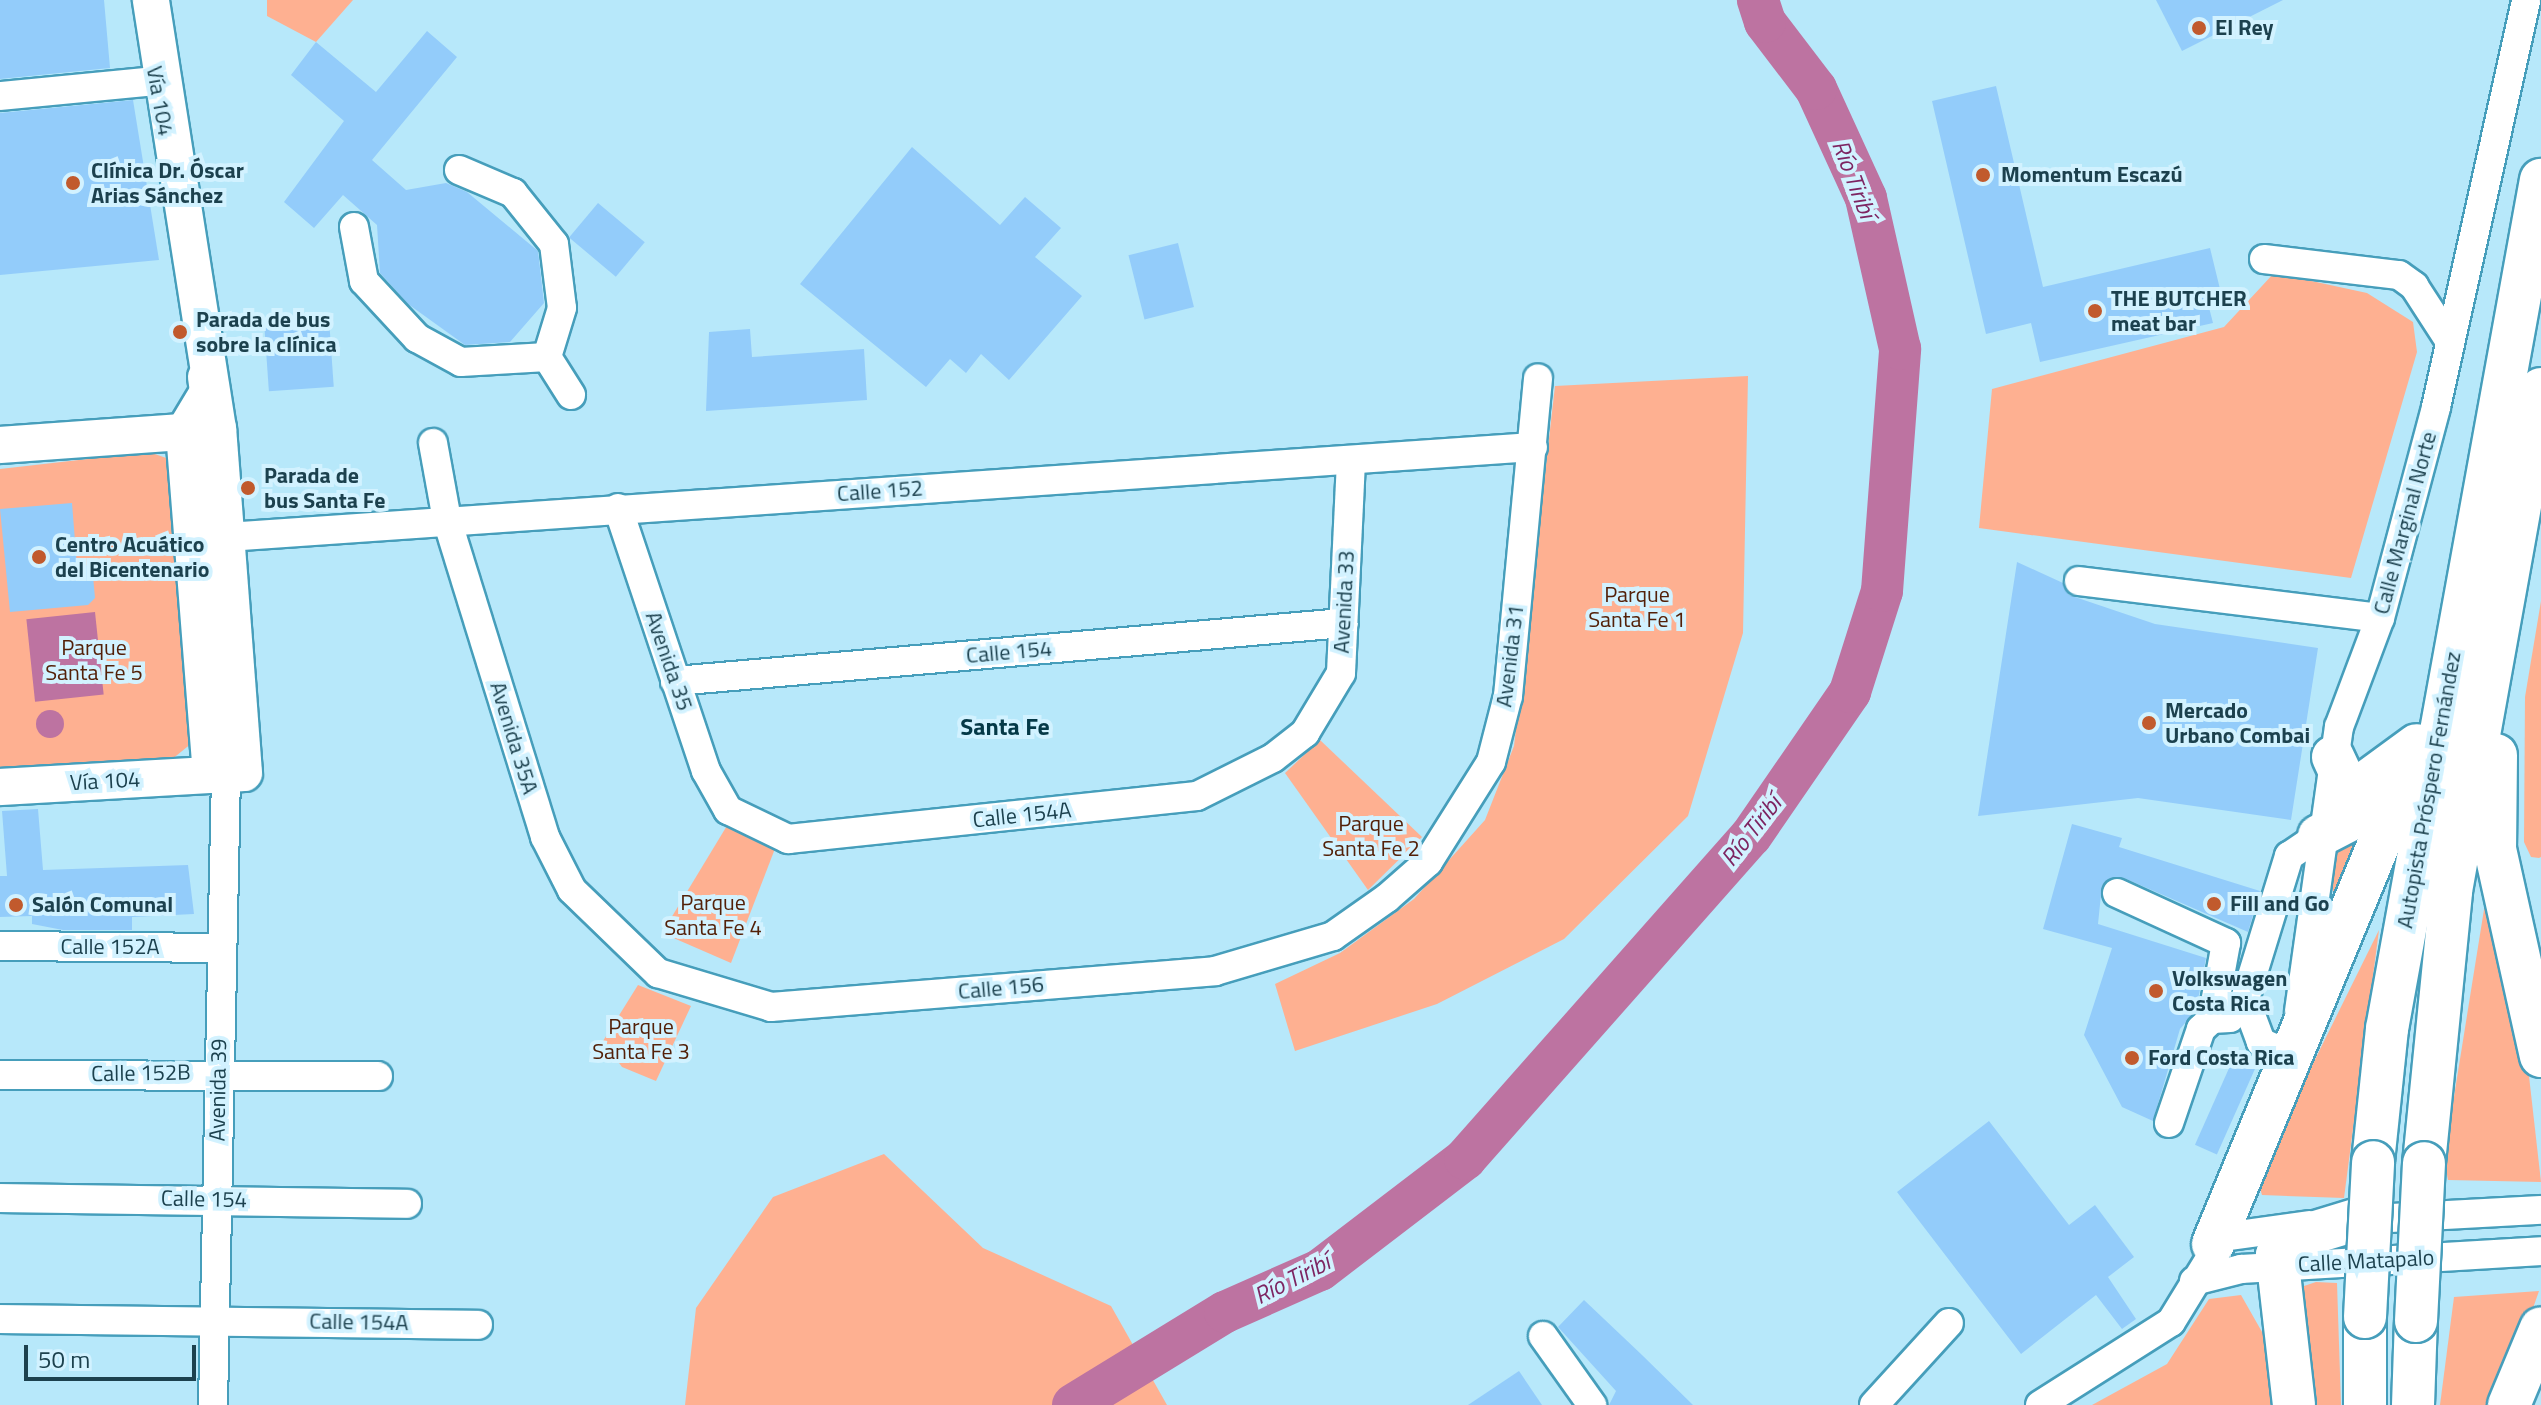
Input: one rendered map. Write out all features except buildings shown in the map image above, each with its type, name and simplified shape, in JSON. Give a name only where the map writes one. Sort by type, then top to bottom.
[{"type":"highway","name":"Autopista Próspero Fernández","points":[[2365,1405],[2365,1317],[2373,1162],[2387,1029],[2485,466],[2541,180]]},
{"type":"highway","name":"Autopista Próspero Fernández","points":[[2413,1405],[2424,1163],[2451,891],[2541,389]]},
{"type":"highway","points":[[2294,1405],[2281,1330],[2243,1253],[2242,1160],[2404,792],[2485,466]]},
{"type":"highway","points":[[2507,574],[2495,849],[2541,1056]]},
{"type":"highway","points":[[2333,757],[2345,783],[2361,786],[2417,745]]},
{"type":"highway","points":[[2319,836],[2404,792]]},
{"type":"highway","points":[[2243,1253],[2355,1220]]},
{"type":"highway","points":[[2509,1405],[2541,1328]]},
{"type":"main road","name":"Vía 104","points":[[0,787],[244,773],[227,537],[204,430],[208,392],[142,0]]},
{"type":"main road","name":"Vía 104","points":[[151,0],[204,430],[218,775]]},
{"type":"main road","points":[[0,445],[204,430]]},
{"type":"street","name":"Calle Marginal Norte","points":[[2293,1050],[2319,836],[2333,757],[2380,618],[2436,407],[2447,337],[2502,131],[2526,0]]},
{"type":"street","points":[[0,96],[157,81]]},
{"type":"street","points":[[459,170],[513,193],[554,244],[562,308],[547,357],[571,395]]},
{"type":"street","points":[[354,227],[364,281],[417,338],[461,362],[547,357]]},
{"type":"street","points":[[2264,259],[2399,275],[2414,286],[2447,337]]},
{"type":"street","name":"Avenida 31","points":[[1387,898],[1428,862],[1491,762],[1508,696],[1538,378]]},
{"type":"street","name":"Avenida 35A","points":[[433,443],[447,520],[545,837],[572,890],[615,939]]},
{"type":"street","name":"Calle 152","points":[[227,537],[1533,447]]},
{"type":"street","name":"Avenida 33","points":[[1305,733],[1341,673],[1351,461]]},
{"type":"street","name":"Avenida 35","points":[[618,508],[675,681],[728,810]]},
{"type":"street","points":[[2079,581],[2380,618]]},
{"type":"street","name":"Calle 154","points":[[675,681],[1343,623]]},
{"type":"street","name":"Calle 154A","points":[[728,810],[788,839],[1197,796],[1235,783],[1305,733]]},
{"type":"street","name":"Avenida 39","points":[[213,1405],[219,1072],[218,775]]},
{"type":"street","points":[[2293,1050],[2261,1042],[2250,1025],[2245,999],[2289,856],[2319,836]]},
{"type":"street","points":[[2117,893],[2226,943],[2212,1019],[2201,1029],[2169,1123]]},
{"type":"street","name":"Calle 156","points":[[615,939],[658,973],[771,1007],[1215,971],[1333,936],[1387,898]]},
{"type":"street","name":"Calle 152A","points":[[0,946],[219,948]]},
{"type":"street","points":[[2212,1019],[2250,1025]]},
{"type":"street","name":"Calle 152B","points":[[0,1075],[219,1072],[378,1076]]},
{"type":"street","name":"Calle 154","points":[[0,1198],[407,1204]]},
{"type":"street","name":"Calle Matapalo","points":[[2355,1220],[2541,1210]]},
{"type":"street","name":"Calle Matapalo","points":[[2243,1253],[2541,1251]]},
{"type":"street","points":[[2040,1405],[2171,1322],[2194,1281],[2243,1253]]},
{"type":"street","name":"Calle 154A","points":[[0,1319],[214,1318],[478,1325]]},
{"type":"street","points":[[1874,1405],[1949,1323]]},
{"type":"street","points":[[1543,1336],[1592,1405]]},
{"type":"green space","points":[[267,0],[353,0],[316,42],[267,16]]},
{"type":"green space","points":[[2274,273],[2367,293],[2413,322],[2417,352],[2351,578],[1979,528],[1992,389],[2224,327]]},
{"type":"green space","name":"Parque Santa Fe 1","points":[[1748,376],[1743,633],[1688,816],[1564,939],[1437,1004],[1295,1051],[1275,984],[1340,953],[1414,899],[1485,820],[1514,746],[1555,386]]},
{"type":"green space","name":"Parque Santa Fe 5","points":[[149,452],[172,460],[192,743],[171,760],[0,773],[0,469]]},
{"type":"green space","points":[[2541,601],[2539,858],[2531,857],[2524,842],[2525,697]]},
{"type":"green space","name":"Parque Santa Fe 2","points":[[1320,740],[1422,837],[1368,890],[1285,773]]},
{"type":"green space","points":[[2374,817],[2324,936],[2333,894],[2331,838]]},
{"type":"green space","name":"Parque Santa Fe 4","points":[[728,824],[776,846],[731,963],[662,933]]},
{"type":"green space","points":[[2486,897],[2524,1032],[2541,1182],[2448,1180],[2444,1159]]},
{"type":"green space","points":[[2379,930],[2344,1198],[2262,1195],[2259,1185],[2296,1098]]},
{"type":"green space","name":"Parque Santa Fe 3","points":[[638,985],[691,1006],[656,1081],[622,1067],[603,1041]]},
{"type":"green space","points":[[884,1154],[983,1248],[1111,1306],[1167,1405],[685,1405],[696,1308],[773,1197]]},
{"type":"green space","points":[[2316,1282],[2337,1283],[2341,1405],[2311,1405],[2292,1290]]},
{"type":"green space","points":[[2539,1291],[2499,1405],[2440,1405],[2454,1297]]},
{"type":"green space","points":[[2241,1295],[2266,1339],[2273,1405],[2092,1405],[2167,1364],[2209,1299]]},
{"type":"shaded area","points":[[95,612],[104,695],[35,702],[26,619]]},
{"type":"shaded area","points":[[50,710],[60,714],[64,724],[60,734],[50,738],[40,734],[36,724],[40,714]]},
{"type":"waterway","name":"Río Tiribí","points":[[1073,1405],[1225,1312],[1320,1270],[1465,1159],[1751,836],[1850,692],[1882,591],[1900,349],[1866,198],[1816,89],[1765,22],[1758,0]]},
{"type":"place","name":"El Rey","points":[[2199,28]]},
{"type":"place","name":"Momentum Escazú","points":[[1983,175]]},
{"type":"place","name":"Clínica Dr. Óscar Arias Sánchez","points":[[73,183]]},
{"type":"place","name":"THE BUTCHER meat bar","points":[[2095,311]]},
{"type":"place","name":"Parada de bus sobre la clínica","points":[[180,332]]},
{"type":"place","name":"Parada de bus Santa Fe","points":[[248,488]]},
{"type":"place","name":"Centro Acuático del Bicentenario","points":[[39,557]]},
{"type":"place","name":"Mercado Urbano Combai","points":[[2149,723]]},
{"type":"place","name":"Fill and Go","points":[[2214,904]]},
{"type":"place","name":"Salón Comunal","points":[[16,905]]},
{"type":"place","name":"Volkswagen Costa Rica","points":[[2156,991]]},
{"type":"place","name":"Ford Costa Rica","points":[[2132,1058]]},
{"type":"district","name":"Santa Fe","points":[[1005,727]]}]
